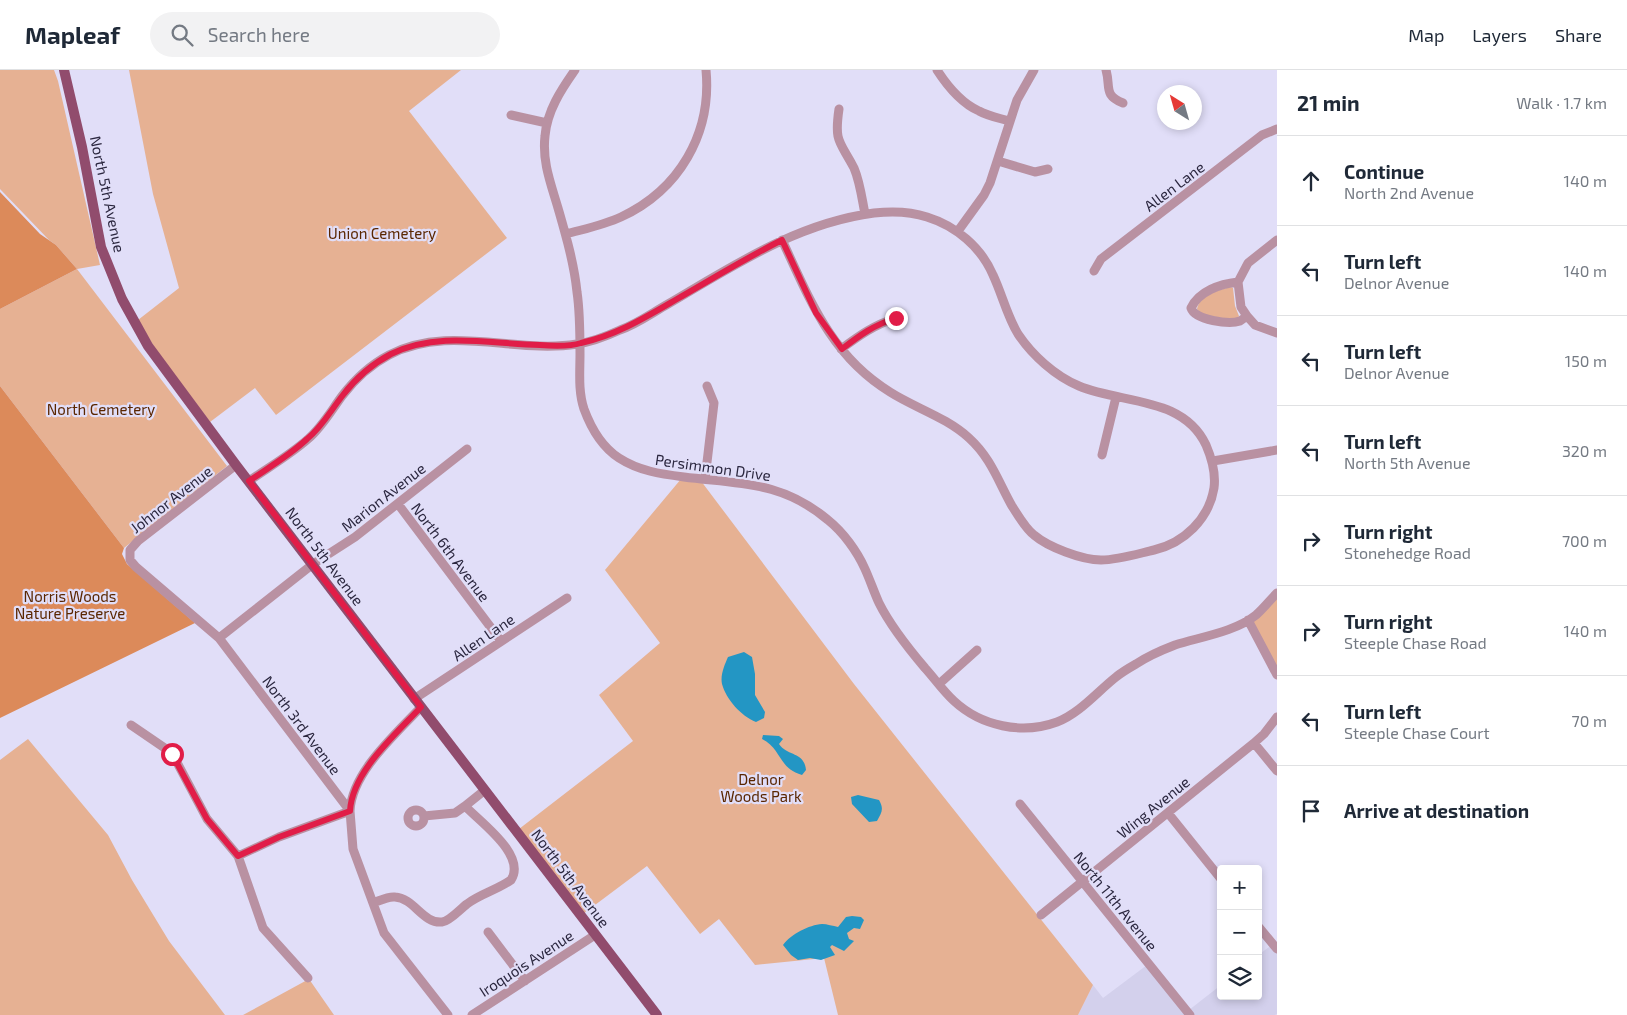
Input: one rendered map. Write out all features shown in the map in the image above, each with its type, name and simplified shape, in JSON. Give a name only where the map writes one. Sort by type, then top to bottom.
[{"type":"main road","name":"North 5th Avenue","points":[[64,70],[82,147],[101,247],[122,299],[158,362],[657,1015]]},
{"type":"street","name":"Persimmon Drive","points":[[576,70],[557,98],[547,123],[544,151],[546,169],[566,234],[577,291],[581,395],[584,407],[596,434],[618,457],[647,471],[745,483],[774,489],[813,508],[831,522],[851,545],[864,566],[880,603],[895,630],[953,700],[968,712],[985,721],[1005,726],[1022,728],[1059,721],[1078,709],[1116,677],[1138,662],[1159,652],[1225,631],[1248,620],[1255,616],[1277,593]]},
{"type":"street","points":[[566,234],[618,219],[634,211],[663,190],[678,173],[692,150],[705,115],[706,70]]},
{"type":"street","points":[[937,70],[960,100],[980,112],[1009,121]]},
{"type":"street","points":[[958,231],[984,195],[990,183],[1017,100],[1034,70]]},
{"type":"street","points":[[1106,70],[1109,92],[1113,99],[1123,103]]},
{"type":"street","points":[[839,109],[837,137],[854,169],[865,214]]},
{"type":"street","points":[[511,115],[547,123]]},
{"type":"street","name":"Allen Lane","points":[[1094,271],[1101,259],[1130,236],[1262,135],[1277,130]]},
{"type":"street","points":[[998,161],[1035,172],[1048,169]]},
{"type":"street","points":[[249,481],[308,439],[324,422],[356,379],[370,367],[405,348],[431,342],[460,340],[531,345],[580,344],[626,328],[782,240],[826,223],[865,214],[890,211],[928,217],[958,231],[971,243],[988,265],[1018,334],[1034,353],[1058,375],[1072,383],[1103,394],[1163,407],[1183,418],[1201,435],[1213,461],[1214,487],[1206,511],[1191,531],[1167,546],[1113,559],[1100,560],[1071,555],[1034,535],[1013,507],[992,466],[972,440],[961,431],[880,386],[853,363],[816,313],[782,240]]},
{"type":"street","points":[[1277,240],[1248,264],[1238,282],[1241,307],[1247,316],[1255,325],[1277,333]]},
{"type":"street","points":[[1238,282],[1216,286],[1204,294],[1193,304],[1191,308],[1192,313],[1198,317],[1229,322],[1239,321],[1247,316]]},
{"type":"street","points":[[842,349],[863,332],[896,318]]},
{"type":"street","points":[[705,479],[714,403],[707,386]]},
{"type":"street","points":[[1102,455],[1116,397]]},
{"type":"street","name":"Marion Avenue","points":[[219,638],[313,564],[355,537],[467,449]]},
{"type":"street","points":[[1213,461],[1277,450]]},
{"type":"street","name":"Johnor Avenue","points":[[219,638],[136,567],[129,555],[132,546],[236,465]]},
{"type":"street","name":"North 6th Avenue","points":[[398,504],[502,641]]},
{"type":"street","name":"Allen Lane","points":[[350,811],[350,799],[372,759],[418,703],[502,641],[566,598]]},
{"type":"street","points":[[1248,620],[1277,675]]},
{"type":"street","name":"North 3rd Avenue","points":[[219,638],[350,811]]},
{"type":"street","points":[[939,684],[977,650]]},
{"type":"street","name":"Wing Avenue","points":[[1041,915],[1254,743],[1264,734],[1277,716]]},
{"type":"street","points":[[131,725],[172,754],[207,819],[238,856],[263,928],[308,978]]},
{"type":"street","points":[[1254,743],[1277,771]]},
{"type":"street","points":[[424,816],[455,813],[484,790]]},
{"type":"street","name":"North 11th Avenue","points":[[1020,804],[1190,1015]]},
{"type":"street","points":[[373,903],[391,898],[407,900],[431,921],[440,922],[445,921],[479,896],[511,880],[514,876],[514,865],[507,849],[465,806]]},
{"type":"street","points":[[238,856],[279,837],[350,811],[352,846],[384,933],[448,1015]]},
{"type":"street","points":[[1168,813],[1217,874]]},
{"type":"street","points":[[1262,931],[1277,949]]},
{"type":"street","points":[[488,932],[525,981]]},
{"type":"street","name":"Iroquois Avenue","points":[[472,1015],[595,935]]},
{"type":"shaded area","points":[[1272,945],[1277,951],[1277,1014],[1193,1015],[1189,1010],[1217,988],[1217,1000],[1262,1000],[1262,952]]},
{"type":"shaded area","points":[[1147,965],[1187,1015],[1078,1015],[1093,985],[1103,998]]},
{"type":"green space","points":[[0,70],[54,70],[100,265],[77,269],[56,245],[0,189]]},
{"type":"green space","name":"Union Cemetery","points":[[129,70],[461,70],[409,111],[507,238],[276,415],[255,388],[210,422],[156,350],[138,320],[179,288],[153,194]]},
{"type":"green space","points":[[0,192],[40,234],[56,245],[77,269],[0,309]]},
{"type":"green space","name":"North Cemetery","points":[[77,269],[227,466],[124,548],[0,386],[0,309]]},
{"type":"green space","points":[[1231,287],[1233,288],[1238,318],[1226,319],[1201,314],[1197,309],[1206,297]]},
{"type":"green space","name":"Norris Woods Nature Preserve","points":[[0,386],[124,548],[122,554],[127,564],[195,623],[0,718]]},
{"type":"green space","name":"Delnor Woods Park","points":[[681,479],[701,481],[854,684],[1093,985],[1078,1015],[838,1015],[824,958],[755,965],[719,919],[700,934],[647,866],[583,914],[519,829],[633,741],[599,695],[660,643],[605,570]]},
{"type":"green space","points":[[1277,596],[1277,674],[1251,622]]},
{"type":"green space","points":[[28,739],[108,835],[132,880],[169,941],[225,1015],[0,1015],[0,760]]},
{"type":"green space","points":[[309,979],[334,1015],[243,1015]]},
{"type":"water","points":[[744,652],[752,657],[755,674],[755,695],[765,712],[764,718],[756,722],[745,716],[735,706],[722,684],[722,673],[728,657]]},
{"type":"water","points":[[763,735],[779,736],[783,739],[779,744],[787,751],[799,757],[805,764],[806,770],[802,775],[788,768],[773,748],[762,739]]},
{"type":"water","points":[[858,795],[879,800],[882,811],[877,821],[869,822],[852,804],[851,797]]},
{"type":"water","points":[[846,917],[861,917],[864,920],[860,929],[854,928],[847,933],[849,939],[854,941],[844,951],[832,945],[830,947],[835,955],[821,960],[810,958],[798,960],[783,945],[795,934],[806,928],[822,924],[838,927]]},
{"type":"route","points":[[172,754],[207,819],[238,856],[279,837],[350,811],[350,799],[372,759],[421,707],[249,481],[308,439],[324,422],[356,379],[389,355],[405,348],[440,341],[460,340],[553,346],[580,344],[626,328],[782,240],[816,313],[842,349],[863,332],[896,318]]}]
